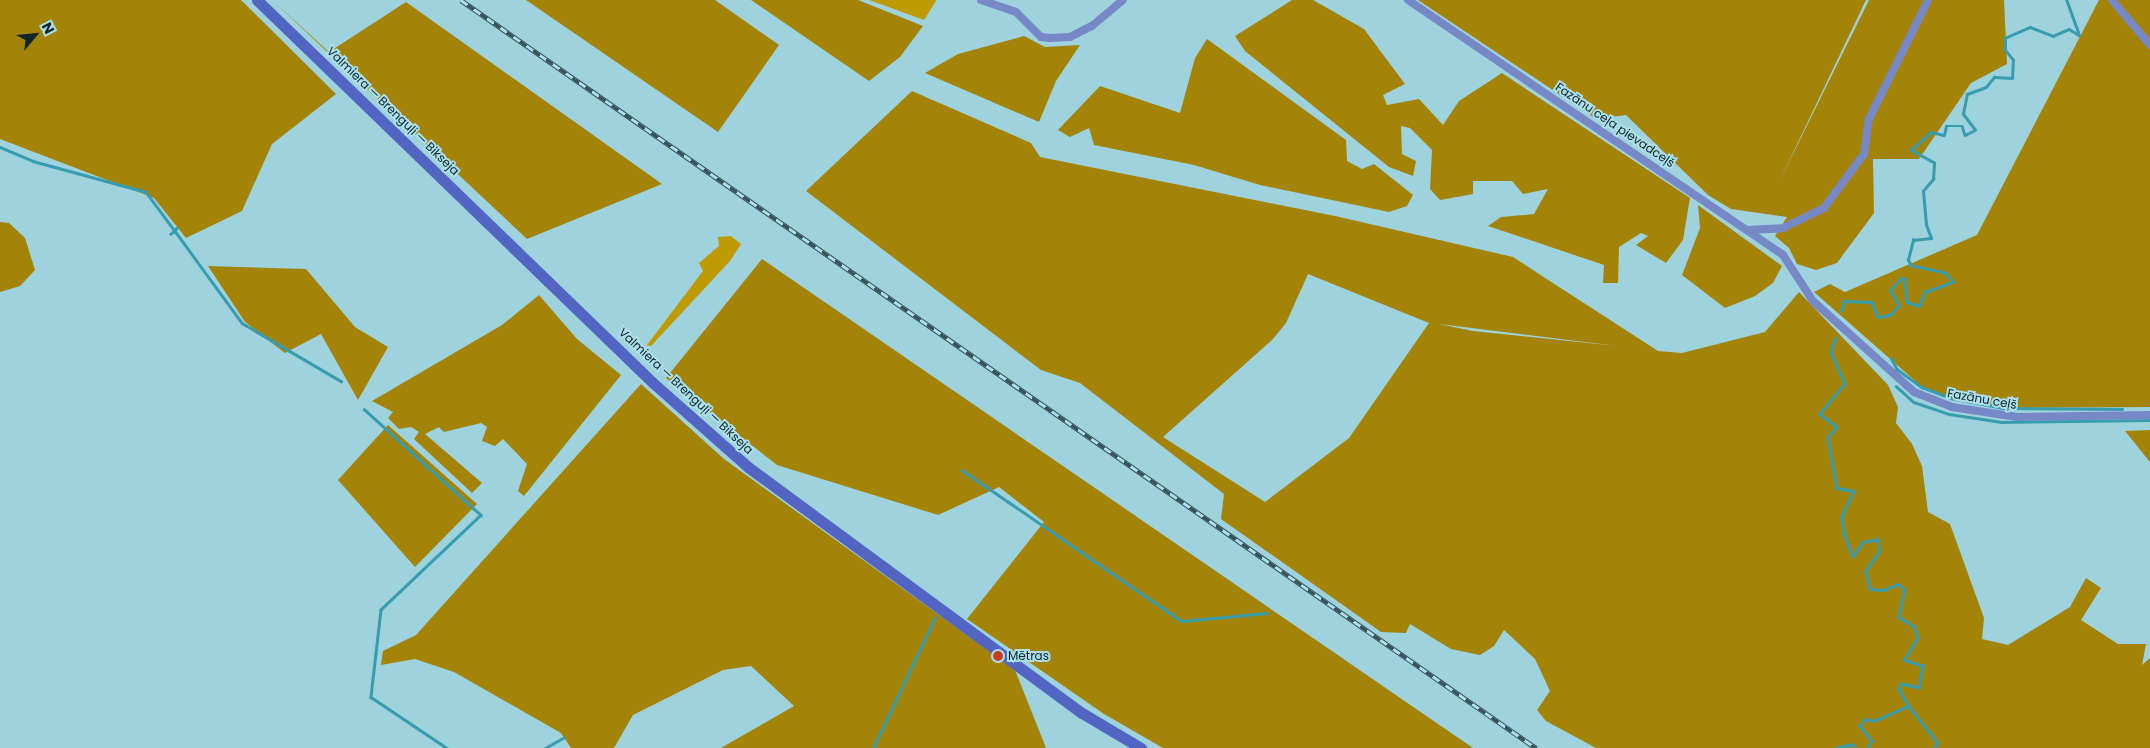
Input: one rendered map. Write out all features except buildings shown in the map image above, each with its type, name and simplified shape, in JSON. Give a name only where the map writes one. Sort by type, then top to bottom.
[{"type":"main road","name":"Valmiera — Brenguļi — Bikseja","points":[[256,0],[652,382],[748,467],[1082,713],[1141,748]]},
{"type":"street","points":[[981,0],[1016,12],[1041,37],[1050,38],[1070,37],[1092,26],[1123,0]]},
{"type":"street","name":"Fazānu ceļa pievadceļš","points":[[1408,0],[1783,255],[1798,279]]},
{"type":"street","points":[[1747,230],[1783,228],[1824,208],[1864,154],[1869,119],[1928,0]]},
{"type":"street","points":[[2112,0],[2150,45]]},
{"type":"street","name":"Fazānu ceļš","points":[[1798,279],[1813,301],[1864,351],[1932,401],[2017,417],[2150,415]]},
{"type":"shaded area","points":[[0,0],[241,0],[336,94],[272,144],[242,211],[186,238],[154,198],[0,139]]},
{"type":"shaded area","points":[[272,0],[329,52],[406,2],[662,184],[527,239]]},
{"type":"shaded area","points":[[526,0],[715,0],[779,45],[718,132]]},
{"type":"shaded area","points":[[751,0],[858,0],[923,26],[900,57],[869,81]]},
{"type":"shaded area","points":[[869,0],[936,0],[936,1],[924,20]]},
{"type":"shaded area","points":[[1292,0],[1313,0],[1364,29],[1405,84],[1383,95],[1387,105],[1419,99],[1443,125],[1459,101],[1502,73],[1690,198],[1683,240],[1666,263],[1636,245],[1648,236],[1641,233],[1619,247],[1618,283],[1603,283],[1604,265],[1488,226],[1501,217],[1534,214],[1548,189],[1523,194],[1512,181],[1473,181],[1473,194],[1440,200],[1430,189],[1432,150],[1410,128],[1401,126],[1402,154],[1416,161],[1413,176],[1389,167],[1245,51],[1235,36]]},
{"type":"shaded area","points":[[1418,0],[1866,0],[1779,182],[1869,0],[2004,0],[2007,64],[1971,83],[1919,159],[1873,159],[1874,213],[1837,263],[1816,270],[1797,264],[1789,248],[1775,236],[1787,217],[1731,209],[1708,195],[1626,115],[1596,119]]},
{"type":"shaded area","points":[[2099,0],[2150,0],[2150,407],[2003,408],[1950,398],[1922,387],[1814,292],[1830,284],[1845,292],[1977,235]]},
{"type":"shaded area","points":[[1024,36],[1045,47],[1080,45],[1056,81],[1039,122],[925,73],[958,54]]},
{"type":"shaded area","points":[[1207,39],[1346,140],[1347,161],[1362,169],[1374,164],[1413,195],[1407,206],[1389,212],[1260,185],[1194,165],[1094,145],[1089,128],[1070,137],[1058,130],[1100,86],[1180,113],[1195,58]]},
{"type":"shaded area","points":[[912,91],[1031,143],[1040,157],[1335,216],[1513,257],[1658,351],[1682,353],[1765,332],[1799,292],[1888,385],[1898,407],[1896,423],[1912,444],[1922,466],[1928,512],[1950,524],[1984,618],[1982,639],[2008,645],[2070,607],[2086,578],[2101,588],[2081,620],[2118,644],[2146,644],[2142,665],[2150,658],[2150,748],[1596,748],[1546,721],[1537,710],[1550,691],[1535,659],[1504,630],[1494,646],[1480,655],[1451,649],[1410,624],[1406,633],[1381,632],[1221,519],[1224,494],[1080,383],[1041,370],[806,191]],"holes":[[[1308,274],[1429,323],[1349,438],[1265,502],[1163,437],[1273,339],[1286,323]],[[1439,324],[1617,346],[1473,331]]]},
{"type":"shaded area","points":[[1698,205],[1782,266],[1773,283],[1755,296],[1725,308],[1682,275],[1700,228]]},
{"type":"shaded area","points":[[0,222],[9,223],[25,238],[35,270],[20,286],[0,292]]},
{"type":"shaded area","points":[[731,236],[741,244],[730,261],[651,346],[647,345],[703,271],[699,263],[719,246],[718,237]]},
{"type":"shaded area","points":[[762,259],[1473,748],[1163,748],[1104,714],[967,619],[1044,522],[999,487],[938,515],[777,465],[666,378]]},
{"type":"shaded area","points":[[208,266],[306,269],[355,327],[388,347],[358,400],[321,334],[285,353],[245,322]]},
{"type":"shaded area","points":[[539,295],[577,339],[621,375],[524,496],[518,491],[527,464],[503,439],[495,446],[482,441],[487,427],[481,423],[444,432],[439,427],[425,434],[482,483],[472,493],[414,439],[419,432],[411,427],[399,429],[388,418],[393,412],[372,401],[502,325]]},
{"type":"shaded area","points":[[641,384],[724,459],[1015,670],[1046,748],[721,748],[794,706],[751,666],[723,670],[633,715],[614,748],[571,748],[561,733],[454,672],[415,659],[381,665],[383,651],[416,635]]},
{"type":"shaded area","points":[[388,425],[477,504],[415,567],[338,480]]},
{"type":"shaded area","points":[[2150,430],[2150,462],[2125,431]]},
{"type":"waterway","points":[[1841,311],[1844,301],[1872,302],[1878,317],[1890,315],[1899,305],[1890,290],[1901,278],[1905,279],[1907,302],[1919,306],[1925,292],[1953,282],[1945,273],[1911,266],[1908,260],[1913,240],[1931,238],[1926,225],[1923,191],[1933,179],[1934,163],[1911,150],[1931,132],[1944,135],[1946,126],[1962,126],[1965,135],[1975,130],[1963,114],[1967,94],[1986,87],[1994,77],[2012,78],[2013,60],[2005,50],[2005,38],[2030,27],[2053,36],[2069,29],[2079,35],[2066,0]]},
{"type":"waterway","points":[[0,147],[33,161],[146,192],[175,231],[171,234]]},
{"type":"waterway","points":[[177,228],[175,231],[242,323],[341,381]]},
{"type":"waterway","points":[[1836,338],[1831,352],[1845,384],[1820,414],[1837,427],[1828,438],[1837,488],[1854,491],[1842,517],[1844,533],[1853,556],[1863,542],[1878,539],[1880,551],[1866,571],[1870,589],[1884,590],[1898,584],[1905,590],[1899,617],[1914,626],[1918,638],[1905,660],[1923,666],[1919,688],[1902,684],[1899,689],[1909,706],[1876,721],[1865,720],[1860,726],[1872,741],[1868,748]]},
{"type":"waterway","points":[[1891,358],[1897,369],[1922,387],[1950,398],[2003,408],[2122,409]]},
{"type":"waterway","points":[[1896,386],[1914,402],[1949,414],[2001,422],[2150,420]]},
{"type":"waterway","points":[[364,409],[481,515],[381,610],[371,697],[447,748]]},
{"type":"waterway","points":[[962,470],[1182,621],[1267,613]]},
{"type":"waterway","points":[[873,748],[935,618]]},
{"type":"waterway","points":[[1909,706],[1938,743],[1934,748]]},
{"type":"waterway","points":[[545,748],[563,738]]},
{"type":"waterway","points":[[1835,748],[1852,744],[1856,748]]},
{"type":"railway","points":[[461,0],[1536,748]]},
{"type":"place","name":"Mētras","points":[[998,656]]}]
